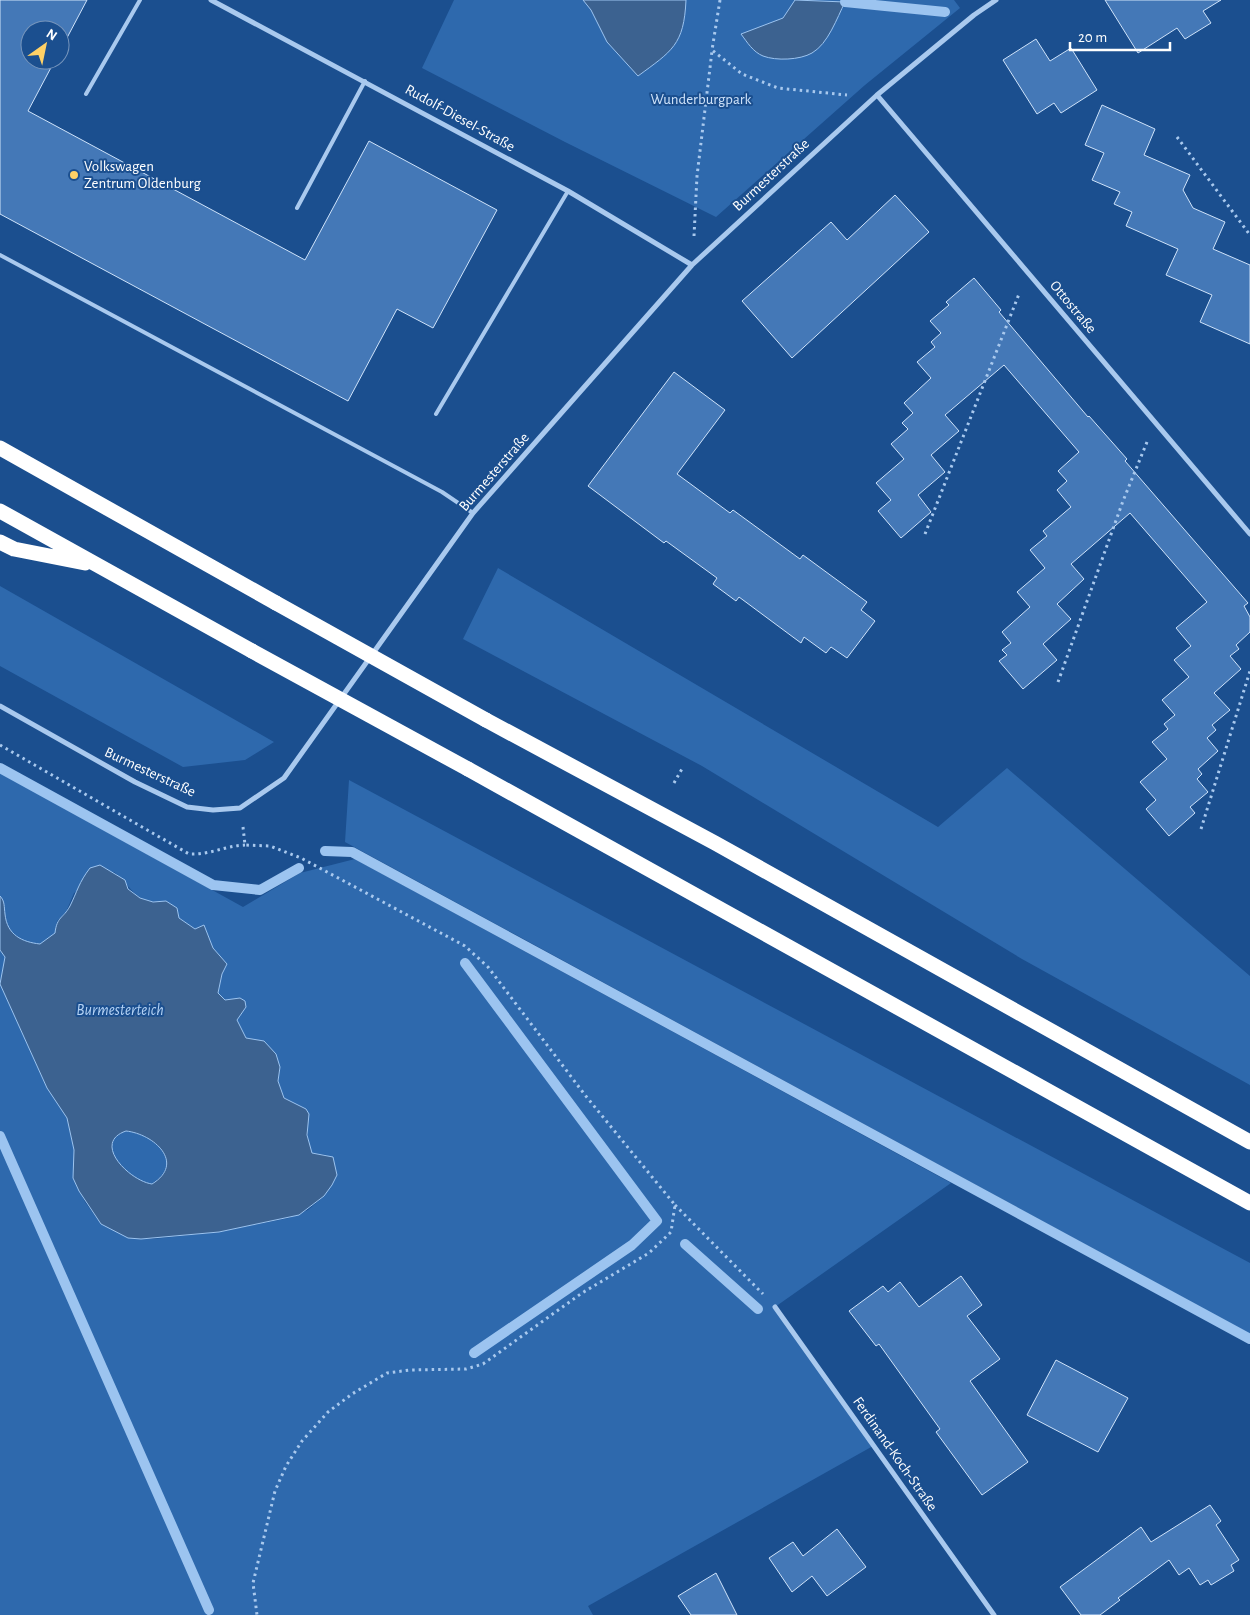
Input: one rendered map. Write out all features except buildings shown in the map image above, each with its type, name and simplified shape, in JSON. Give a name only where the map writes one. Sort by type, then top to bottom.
[{"type":"highway","points":[[0,448],[486,720],[724,847],[1250,1142]]},
{"type":"highway","points":[[0,511],[1250,1203]]},
{"type":"highway","points":[[0,542],[14,549],[100,566]]},
{"type":"street","name":"Rudolf-Diesel-Straße","points":[[211,0],[568,191],[692,265]]},
{"type":"street","name":"Burmesterstraße","points":[[0,706],[135,782],[187,807],[214,810],[240,808],[284,778],[473,514],[692,265],[877,95],[974,15],[996,0]]},
{"type":"street","name":"Ottostraße","points":[[877,95],[1250,534]]},
{"type":"street","name":"Ferdinand-Koch-Straße","points":[[775,1307],[994,1615]]},
{"type":"lane","points":[[86,94],[140,0]]},
{"type":"lane","points":[[297,208],[365,81]]},
{"type":"lane","points":[[436,414],[568,191]]},
{"type":"lane","points":[[0,255],[442,492],[473,514]]},
{"type":"path","points":[[692,265],[697,176],[720,0]]},
{"type":"path","points":[[712,50],[742,74],[778,88],[839,95],[877,95]]},
{"type":"path","points":[[1178,138],[1250,236]]},
{"type":"path","points":[[925,534],[1027,272]]},
{"type":"path","points":[[1058,682],[1123,501],[1155,424]]},
{"type":"path","points":[[1200,829],[1250,671]]},
{"type":"path","points":[[0,745],[189,854],[206,854],[227,846],[270,846],[302,858],[465,946],[488,966],[585,1096],[675,1205],[775,1307]]},
{"type":"path","points":[[674,783],[683,767]]},
{"type":"path","points":[[240,808],[245,845]]},
{"type":"path","points":[[257,1615],[252,1583],[275,1491],[286,1466],[302,1441],[328,1412],[352,1394],[387,1373],[410,1370],[466,1369],[483,1364],[582,1293],[648,1253],[671,1232],[675,1205]]},
{"type":"green space","name":"Wunderburgpark","points":[[454,0],[954,0],[960,8],[865,85],[716,217],[422,68]]},
{"type":"green space","points":[[498,568],[938,827],[1007,768],[1250,976],[1250,1085],[1022,959],[702,766],[463,639]]},
{"type":"green space","points":[[0,586],[274,742],[245,760],[183,767],[0,666]]},
{"type":"green space","points":[[0,773],[243,907],[300,873],[355,859],[951,1183],[775,1307],[873,1446],[588,1606],[593,1615],[0,1615],[0,984],[47,1088],[67,1118],[74,1150],[73,1178],[85,1202],[101,1224],[141,1239],[153,1239],[219,1232],[289,1218],[308,1210],[324,1196],[337,1175],[327,1155],[312,1153],[306,1109],[284,1098],[278,1081],[280,1067],[264,1041],[246,1038],[237,1020],[246,1007],[240,998],[225,1000],[218,993],[222,974],[227,964],[213,948],[204,925],[195,929],[179,918],[177,908],[166,901],[155,902],[141,898],[114,872],[74,893],[66,912],[57,921],[55,933],[40,944],[22,939],[12,932],[6,921],[4,902],[0,896]]},
{"type":"green space","points":[[349,780],[1250,1263],[1250,1334],[345,842]]},
{"type":"green space","points":[[0,950],[5,957],[0,984]]},
{"type":"green space","points":[[126,1131],[137,1133],[147,1138],[162,1151],[166,1159],[166,1167],[161,1176],[151,1184],[133,1176],[124,1169],[113,1152],[112,1144],[116,1137]]},
{"type":"water","points":[[583,0],[686,0],[685,15],[679,37],[674,46],[660,60],[638,76],[607,42],[591,10]]},
{"type":"water","points":[[795,0],[845,2],[827,37],[818,49],[812,53],[801,57],[781,59],[768,58],[756,52],[741,34],[783,18]]},
{"type":"water","name":"Burmesterteich","points":[[100,865],[125,880],[128,889],[140,898],[153,902],[166,901],[177,908],[179,918],[195,929],[204,925],[213,948],[227,964],[222,974],[218,993],[225,1000],[240,998],[245,1001],[246,1007],[237,1020],[246,1038],[264,1041],[276,1054],[280,1067],[278,1081],[284,1098],[306,1109],[309,1114],[307,1135],[312,1153],[333,1157],[337,1175],[332,1185],[324,1196],[299,1215],[219,1232],[141,1239],[128,1238],[101,1224],[79,1191],[73,1178],[74,1150],[67,1118],[47,1088],[0,984],[5,957],[0,950],[0,896],[4,902],[6,921],[12,932],[22,939],[40,944],[55,933],[59,920],[70,906],[90,868]],"holes":[[[126,1131],[137,1133],[155,1144],[162,1151],[166,1159],[166,1167],[162,1176],[152,1184],[143,1181],[125,1169],[113,1152],[112,1144],[116,1137]]]},
{"type":"waterway","points":[[845,2],[945,12]]},
{"type":"waterway","points":[[0,768],[213,885],[260,890],[299,868]]},
{"type":"waterway","points":[[325,851],[352,852],[1250,1339]]},
{"type":"waterway","points":[[465,963],[657,1221],[632,1245],[474,1353]]},
{"type":"waterway","points":[[0,1136],[209,1610]]},
{"type":"waterway","points":[[685,1244],[758,1309]]},
{"type":"place","name":"Volkswagen Zentrum Oldenburg","points":[[74,175]]}]
